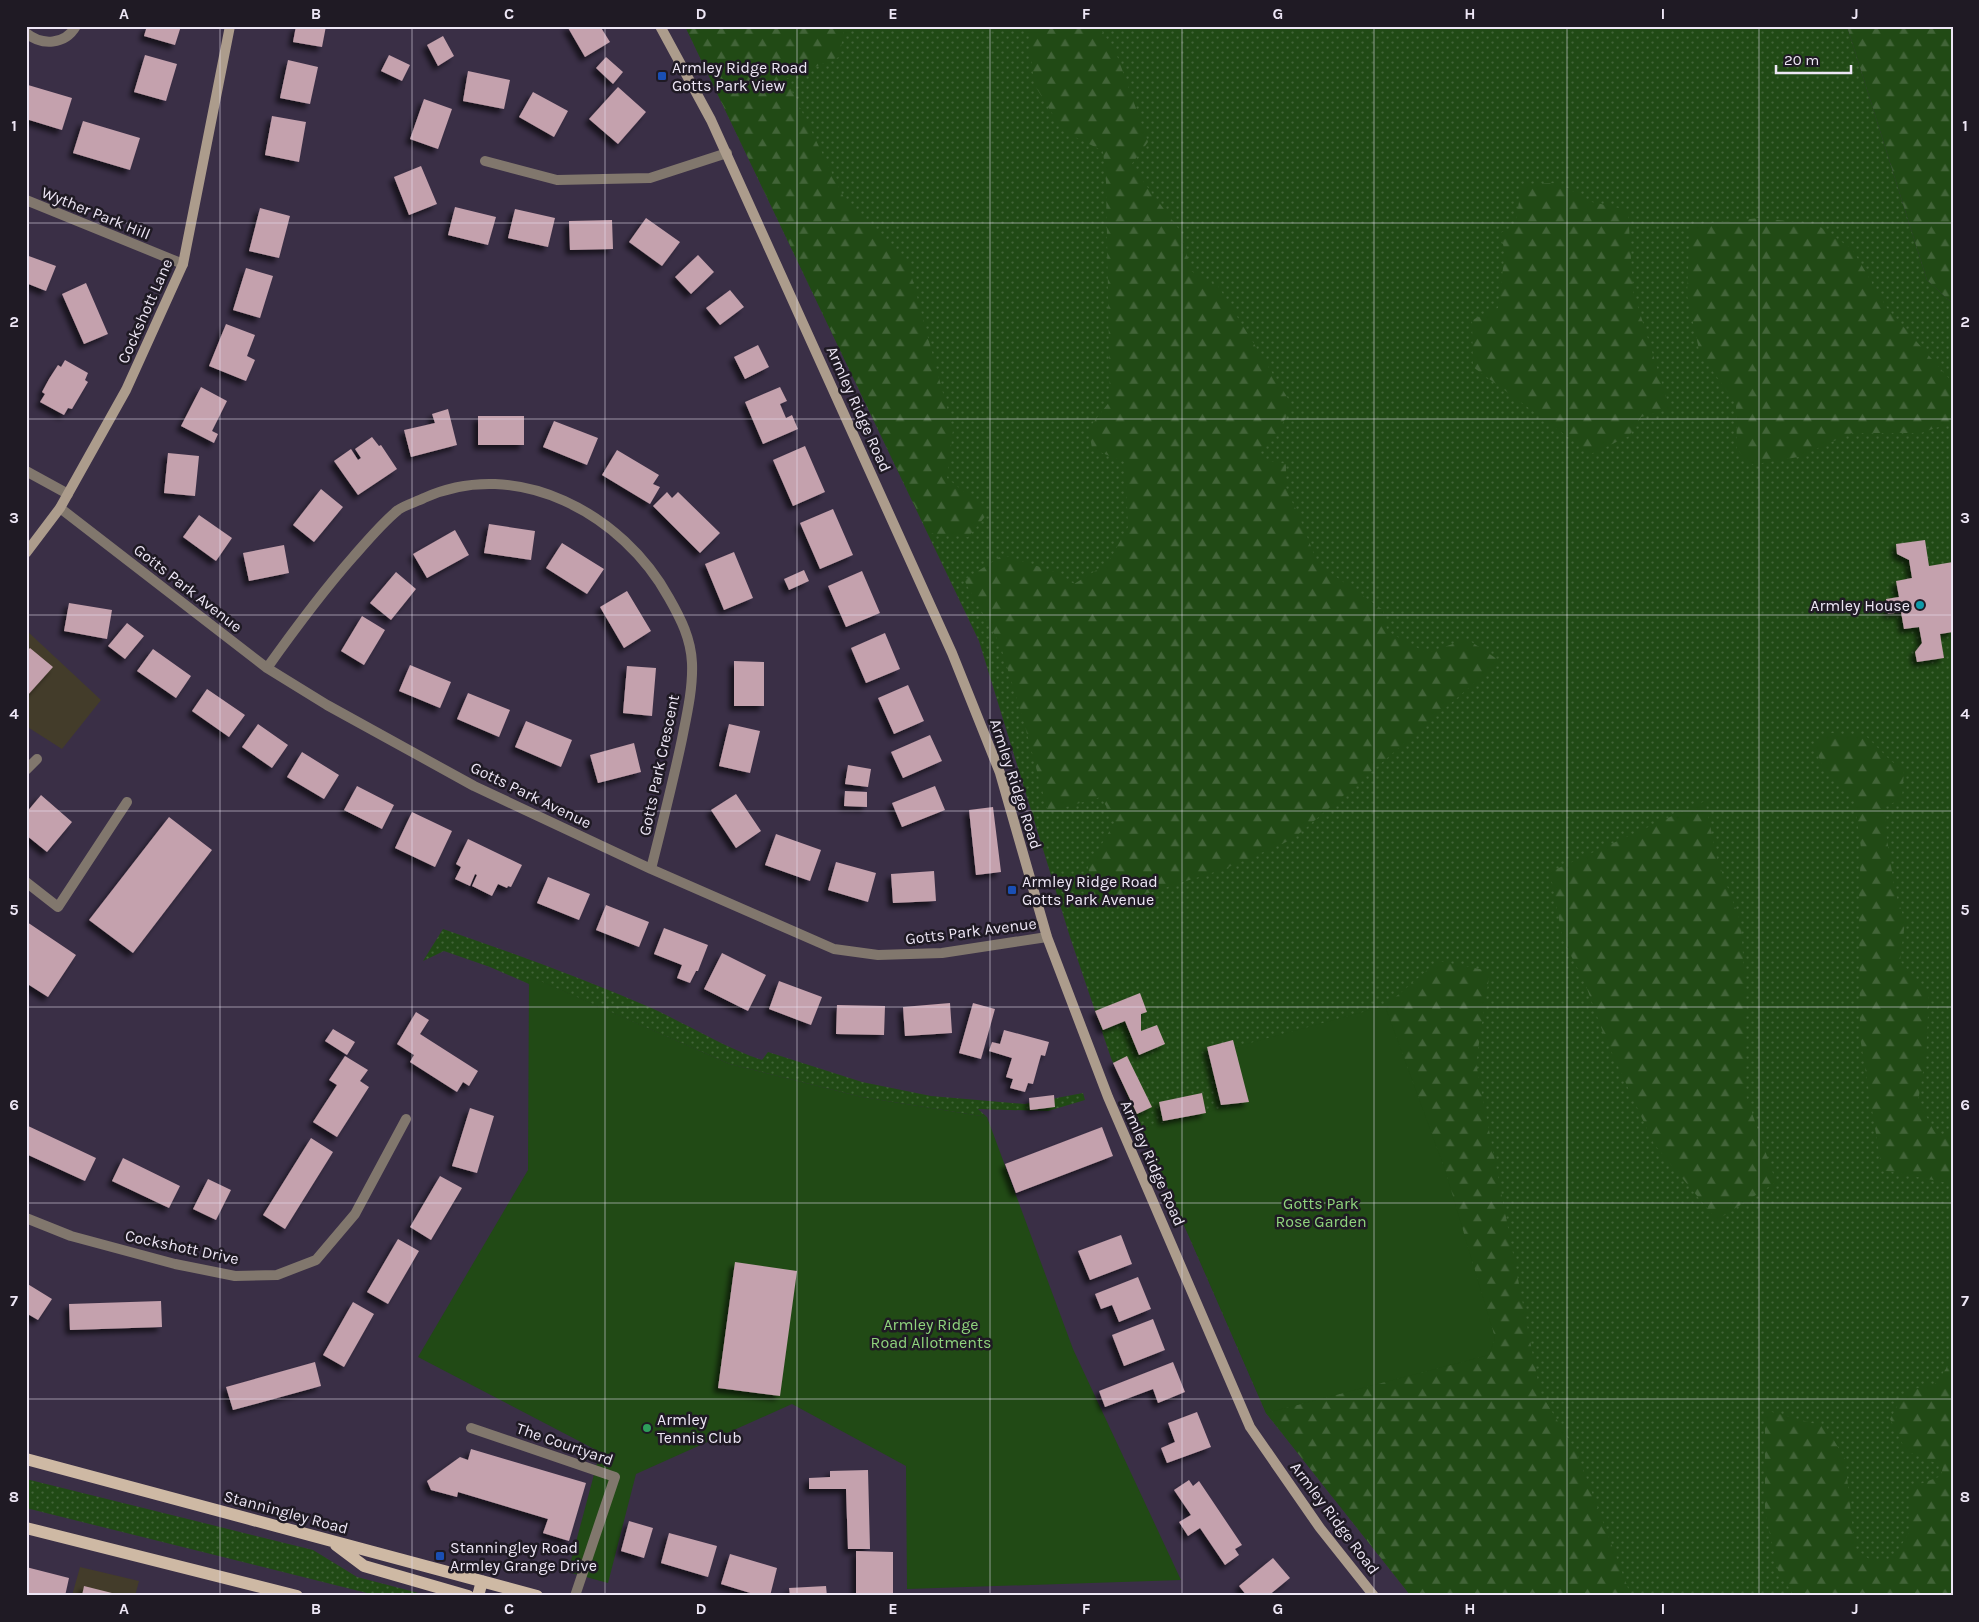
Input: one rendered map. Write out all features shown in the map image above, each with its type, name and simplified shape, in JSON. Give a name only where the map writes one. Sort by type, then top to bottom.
[{"type":"main road","name":"Stanningley Road","points":[[26,1459],[537,1596]]},
{"type":"main road","points":[[26,1528],[297,1596]]},
{"type":"main road","points":[[332,1542],[364,1566],[468,1596]]},
{"type":"main road","points":[[478,1596],[482,1581]]},
{"type":"street","points":[[26,33],[34,39],[53,42],[64,38],[76,26]]},
{"type":"street","name":"Cockshott Lane","points":[[26,553],[60,508],[126,390],[183,264],[230,26]]},
{"type":"street","name":"Armley Ridge Road","points":[[660,26],[712,120],[727,152],[952,653],[1000,774],[1047,937],[1108,1097],[1250,1427],[1320,1528],[1374,1596]]},
{"type":"street","points":[[485,161],[557,180],[650,178],[727,152]]},
{"type":"street","name":"Wyther Park Hill","points":[[26,200],[183,264]]},
{"type":"street","points":[[26,471],[68,494]]},
{"type":"street","name":"Gotts Park Crescent","points":[[267,668],[318,597],[367,541],[399,509],[444,489],[497,483],[546,492],[597,518],[630,546],[659,579],[685,626],[692,662],[688,707],[675,773],[651,869]]},
{"type":"street","name":"Gotts Park Avenue","points":[[60,508],[267,668],[328,705],[474,786],[651,869],[834,949],[878,955],[942,953],[1047,937]]},
{"type":"street","points":[[26,770],[37,760]]},
{"type":"street","points":[[26,882],[58,906],[128,802]]},
{"type":"street","name":"Cockshott Drive","points":[[26,1218],[71,1236],[175,1264],[234,1276],[277,1275],[316,1260],[355,1214],[406,1119]]},
{"type":"street","name":"The Courtyard","points":[[471,1428],[615,1477],[574,1596]]},
{"type":"shaded area","points":[[26,630],[101,700],[62,749],[26,726]]},
{"type":"shaded area","points":[[80,1567],[139,1581],[135,1596],[72,1596]]},
{"type":"green space","points":[[685,26],[1847,26],[1927,280],[1953,304],[1953,1596],[1411,1596],[1266,1413],[1111,1058],[1070,937],[979,641]]},
{"type":"green space","points":[[685,26],[845,26],[839,57],[786,79],[847,204],[908,263],[953,430],[947,478],[989,512],[968,537],[928,533]]},
{"type":"green space","points":[[1028,26],[1099,26],[1118,58],[1148,142],[1131,165],[1181,232],[1191,271],[1218,286],[1292,405],[1276,437],[1261,447],[1260,459],[1286,464],[1286,489],[1318,564],[1383,610],[1387,631],[1427,653],[1467,639],[1500,661],[1293,839],[1224,869],[1098,909],[1088,867],[1115,822],[1101,797],[1048,812],[1023,719],[1000,644],[964,580],[1003,555],[1058,573],[1074,584],[1108,563],[1128,527],[1125,462],[1092,449],[1089,428],[1110,401],[1106,182],[1103,151],[1063,131],[1034,84]]},
{"type":"green space","points":[[1847,26],[1953,26],[1953,304],[1927,280]]},
{"type":"green space","points":[[1558,183],[1592,202],[1628,210],[1633,291],[1670,409],[1641,417],[1629,436],[1591,454],[1473,367],[1472,320],[1498,308],[1505,252],[1500,233],[1515,226],[1522,184]]},
{"type":"green space","points":[[1760,218],[1816,224],[1852,249],[1887,308],[1953,383],[1953,422],[1921,433],[1852,433],[1798,457],[1751,465],[1737,449],[1736,403],[1700,354],[1687,295],[1690,225]]},
{"type":"green space","points":[[1831,733],[1866,736],[1891,761],[1904,770],[1902,799],[1886,806],[1885,826],[1895,892],[1905,921],[1900,961],[1929,994],[1926,1056],[1918,1101],[1935,1132],[1953,1137],[1953,1184],[1882,1170],[1860,1037],[1859,899],[1861,848],[1854,797],[1825,773],[1814,744]]},
{"type":"green space","points":[[1705,801],[1717,859],[1741,923],[1746,1002],[1746,1096],[1776,1182],[1717,1220],[1654,1144],[1605,1038],[1585,983],[1563,940],[1550,872]]},
{"type":"green space","points":[[443,929],[547,966],[623,996],[733,1049],[762,1060],[768,1052],[862,1082],[931,1096],[1025,1104],[1083,1093],[1085,1100],[1048,1111],[978,1109],[987,1117],[862,1097],[730,1064],[530,977],[529,984],[490,967],[444,951],[423,961]]},
{"type":"green space","points":[[1438,961],[1490,971],[1476,1063],[1540,1392],[1577,1453],[1631,1596],[1411,1596],[1266,1413],[1489,1355],[1495,1338],[1445,1170],[1385,1006]]},
{"type":"green space","name":"Armley Ridge Road Allotments","points":[[529,976],[730,1064],[862,1097],[987,1117],[1073,1349],[1181,1580],[907,1589],[906,1466],[792,1404],[636,1474],[608,1583],[568,1572],[600,1452],[418,1357],[528,1170]]},
{"type":"green space","name":"Gotts Park Rose Garden","points":[[1385,1006],[1445,1170],[1495,1338],[1489,1355],[1266,1413],[1142,1128],[1248,1102],[1235,1047]]},
{"type":"green space","points":[[1953,1359],[1953,1596],[1794,1596],[1778,1570],[1765,1512],[1765,1410],[1826,1427],[1845,1459],[1855,1548],[1869,1559],[1892,1560],[1910,1531],[1910,1488],[1941,1476],[1943,1466],[1906,1451],[1890,1419],[1906,1391],[1935,1384]]},
{"type":"green space","points":[[26,1479],[313,1550],[357,1577],[430,1596],[379,1596],[26,1508]]},
{"type":"building","points":[[147,26],[181,26],[175,45],[144,36]]},
{"type":"building","points":[[296,26],[326,26],[322,47],[293,42]]},
{"type":"building","points":[[567,26],[600,26],[610,42],[585,57]]},
{"type":"building","points":[[443,36],[454,56],[438,66],[427,45]]},
{"type":"building","points":[[145,55],[177,64],[166,101],[134,92]]},
{"type":"building","points":[[389,55],[410,65],[402,81],[381,71]]},
{"type":"building","points":[[606,57],[623,72],[613,84],[596,68]]},
{"type":"building","points":[[288,60],[318,67],[310,104],[280,98]]},
{"type":"building","points":[[468,71],[510,80],[504,109],[463,101]]},
{"type":"building","points":[[28,85],[72,98],[62,130],[26,119],[26,91]]},
{"type":"building","points":[[618,87],[646,112],[618,144],[589,119]]},
{"type":"building","points":[[533,92],[568,111],[554,137],[519,117]]},
{"type":"building","points":[[424,99],[452,109],[438,149],[410,139]]},
{"type":"building","points":[[272,116],[306,122],[299,162],[265,155]]},
{"type":"building","points":[[83,121],[140,138],[130,170],[73,153]]},
{"type":"building","points":[[421,166],[437,204],[409,215],[394,177]]},
{"type":"building","points":[[455,207],[496,217],[488,245],[448,235]]},
{"type":"building","points":[[260,208],[290,216],[279,258],[249,251]]},
{"type":"building","points":[[515,209],[555,218],[548,247],[508,238]]},
{"type":"building","points":[[646,218],[680,242],[662,266],[629,242]]},
{"type":"building","points":[[612,220],[613,249],[570,250],[569,221]]},
{"type":"building","points":[[26,255],[56,266],[46,291],[26,283]]},
{"type":"building","points":[[698,255],[714,272],[691,294],[675,277]]},
{"type":"building","points":[[246,268],[273,276],[260,318],[233,310]]},
{"type":"building","points":[[86,283],[108,334],[84,344],[62,294]]},
{"type":"building","points":[[730,290],[744,307],[720,325],[706,308]]},
{"type":"building","points":[[226,324],[255,335],[247,356],[255,360],[246,381],[209,366]]},
{"type":"building","points":[[758,345],[769,367],[745,379],[734,357]]},
{"type":"building","points":[[65,360],[88,373],[85,380],[88,382],[72,409],[68,408],[64,415],[40,402],[45,394],[42,392],[49,379],[58,365],[61,367]]},
{"type":"building","points":[[201,387],[227,401],[212,431],[218,434],[214,443],[181,426]]},
{"type":"building","points":[[780,387],[787,401],[780,404],[786,418],[792,415],[798,429],[763,444],[745,402]]},
{"type":"building","points":[[448,409],[457,445],[411,457],[404,430],[435,423],[432,414]]},
{"type":"building","points":[[478,416],[524,416],[524,445],[478,445]]},
{"type":"building","points":[[554,421],[598,438],[587,465],[543,447]]},
{"type":"building","points":[[372,437],[379,446],[381,445],[397,469],[358,495],[334,461],[351,449],[358,460],[361,458],[355,449]]},
{"type":"building","points":[[805,446],[825,492],[793,506],[773,460]]},
{"type":"building","points":[[617,450],[659,475],[653,484],[660,487],[650,504],[602,475]]},
{"type":"building","points":[[168,453],[199,456],[195,496],[164,493]]},
{"type":"building","points":[[321,489],[343,507],[314,542],[293,525]]},
{"type":"building","points":[[667,492],[672,498],[678,492],[720,533],[700,553],[653,506]]},
{"type":"building","points":[[833,509],[853,555],[820,569],[800,523]]},
{"type":"building","points":[[199,515],[232,538],[216,561],[183,537]]},
{"type":"building","points":[[489,524],[535,531],[531,560],[484,553]]},
{"type":"building","points":[[455,530],[469,555],[427,578],[413,554]]},
{"type":"building","name":"Armley House","points":[[1925,540],[1929,566],[1953,562],[1953,632],[1940,634],[1944,658],[1917,662],[1915,652],[1922,643],[1919,627],[1904,629],[1901,612],[1888,614],[1886,599],[1899,597],[1896,581],[1912,578],[1909,560],[1897,554],[1896,544]]},
{"type":"building","points":[[562,543],[604,569],[587,594],[546,568]]},
{"type":"building","points":[[284,545],[289,573],[249,581],[243,553]]},
{"type":"building","points":[[734,552],[753,598],[724,610],[705,564]]},
{"type":"building","points":[[804,570],[809,581],[789,590],[784,579]]},
{"type":"building","points":[[862,571],[880,613],[846,627],[828,586]]},
{"type":"building","points":[[396,572],[416,589],[391,620],[370,603]]},
{"type":"building","points":[[627,591],[651,631],[624,648],[600,607]]},
{"type":"building","points":[[69,603],[112,610],[107,639],[64,631]]},
{"type":"building","points":[[362,616],[385,630],[364,665],[341,651]]},
{"type":"building","points":[[127,623],[144,636],[125,659],[108,646]]},
{"type":"building","points":[[885,633],[900,669],[866,683],[851,648]]},
{"type":"building","points":[[30,648],[53,667],[26,697],[26,652]]},
{"type":"building","points":[[153,649],[191,676],[176,698],[137,671]]},
{"type":"building","points":[[734,661],[764,662],[764,706],[734,706]]},
{"type":"building","points":[[410,665],[451,682],[440,708],[399,691]]},
{"type":"building","points":[[627,666],[656,668],[652,716],[623,713]]},
{"type":"building","points":[[908,685],[924,721],[894,734],[878,698]]},
{"type":"building","points":[[207,689],[245,715],[229,737],[192,711]]},
{"type":"building","points":[[468,693],[510,710],[499,737],[457,719]]},
{"type":"building","points":[[526,721],[572,740],[561,767],[515,747]]},
{"type":"building","points":[[258,724],[288,745],[272,768],[242,747]]},
{"type":"building","points":[[729,724],[760,731],[750,773],[719,766]]},
{"type":"building","points":[[930,735],[942,761],[903,778],[891,752]]},
{"type":"building","points":[[634,743],[641,772],[598,783],[590,755]]},
{"type":"building","points":[[302,752],[339,775],[324,799],[287,777]]},
{"type":"building","points":[[848,765],[871,769],[868,787],[845,784]]},
{"type":"building","points":[[357,786],[394,805],[382,829],[344,810]]},
{"type":"building","points":[[935,786],[945,810],[902,827],[892,803]]},
{"type":"building","points":[[845,791],[867,792],[867,807],[844,806]]},
{"type":"building","points":[[736,794],[761,831],[736,848],[711,810]]},
{"type":"building","points":[[41,795],[72,822],[47,852],[26,835],[26,813]]},
{"type":"building","points":[[993,807],[1001,872],[976,875],[969,810]]},
{"type":"building","points":[[412,812],[452,831],[435,867],[395,848]]},
{"type":"building","points":[[169,817],[212,850],[133,953],[89,920]]},
{"type":"building","points":[[776,834],[821,850],[810,881],[765,865]]},
{"type":"building","points":[[468,839],[522,865],[511,887],[508,886],[507,888],[498,884],[492,896],[472,886],[477,875],[475,874],[470,886],[455,879],[461,867],[456,864]]},
{"type":"building","points":[[836,862],[876,873],[868,902],[828,890]]},
{"type":"building","points":[[934,871],[936,901],[893,903],[891,874]]},
{"type":"building","points":[[548,877],[590,894],[579,920],[537,903]]},
{"type":"building","points":[[606,905],[649,922],[639,947],[596,930]]},
{"type":"building","points":[[27,922],[76,955],[48,997],[26,983]]},
{"type":"building","points":[[664,928],[708,945],[698,971],[696,971],[690,983],[677,978],[682,965],[654,954]]},
{"type":"building","points":[[722,953],[766,975],[748,1011],[704,989]]},
{"type":"building","points":[[779,981],[822,997],[811,1025],[769,1009]]},
{"type":"building","points":[[1140,993],[1147,1012],[1141,1014],[1141,1031],[1157,1025],[1165,1044],[1139,1055],[1125,1021],[1103,1030],[1095,1011]]},
{"type":"building","points":[[950,1003],[952,1033],[905,1036],[903,1007]]},
{"type":"building","points":[[973,1003],[995,1009],[981,1059],[959,1053]]},
{"type":"building","points":[[837,1005],[885,1006],[884,1035],[836,1034]]},
{"type":"building","points":[[416,1012],[429,1020],[420,1034],[478,1071],[469,1086],[463,1082],[457,1092],[410,1062],[414,1055],[397,1044]]},
{"type":"building","points":[[333,1029],[355,1042],[347,1055],[325,1041]]},
{"type":"building","points":[[1004,1030],[1049,1042],[1045,1056],[1041,1055],[1033,1084],[1028,1083],[1025,1092],[1010,1088],[1013,1079],[1006,1077],[1012,1058],[989,1051],[992,1042],[1000,1044]]},
{"type":"building","points":[[1233,1040],[1249,1102],[1221,1105],[1207,1047]]},
{"type":"building","points":[[345,1056],[368,1070],[360,1081],[369,1087],[337,1137],[313,1122],[337,1085],[329,1080]]},
{"type":"building","points":[[1127,1056],[1152,1107],[1137,1114],[1113,1063]]},
{"type":"building","points":[[1202,1093],[1206,1113],[1163,1121],[1159,1102]]},
{"type":"building","points":[[1054,1095],[1055,1107],[1030,1110],[1029,1098]]},
{"type":"building","points":[[470,1108],[494,1116],[477,1173],[452,1166]]},
{"type":"building","points":[[26,1125],[96,1158],[85,1181],[26,1154]]},
{"type":"building","points":[[1102,1127],[1113,1156],[1016,1193],[1005,1164]]},
{"type":"building","points":[[311,1138],[333,1152],[285,1229],[263,1215]]},
{"type":"building","points":[[123,1158],[180,1186],[169,1208],[112,1181]]},
{"type":"building","points":[[440,1176],[462,1188],[431,1240],[410,1227]]},
{"type":"building","points":[[208,1179],[231,1190],[216,1220],[193,1209]]},
{"type":"building","points":[[1121,1235],[1132,1264],[1090,1280],[1078,1251]]},
{"type":"building","points":[[398,1239],[419,1251],[388,1304],[367,1292]]},
{"type":"building","points":[[735,1262],[797,1271],[780,1396],[718,1388]]},
{"type":"building","points":[[1138,1277],[1151,1309],[1119,1322],[1112,1305],[1101,1309],[1095,1294]]},
{"type":"building","points":[[26,1283],[52,1299],[38,1320],[26,1313]]},
{"type":"building","points":[[161,1301],[162,1327],[70,1330],[69,1304]]},
{"type":"building","points":[[353,1302],[374,1314],[344,1367],[323,1355]]},
{"type":"building","points":[[1153,1319],[1165,1350],[1124,1366],[1112,1335]]},
{"type":"building","points":[[315,1362],[321,1386],[233,1410],[226,1387]]},
{"type":"building","points":[[1173,1362],[1185,1392],[1158,1403],[1153,1389],[1105,1407],[1099,1391]]},
{"type":"building","points":[[1197,1412],[1211,1447],[1167,1463],[1161,1448],[1175,1442],[1168,1423]]},
{"type":"building","points":[[471,1449],[586,1483],[569,1541],[543,1533],[548,1519],[458,1492],[457,1497],[431,1490],[427,1481],[460,1457],[468,1460]]},
{"type":"building","points":[[868,1470],[870,1549],[848,1549],[846,1489],[809,1489],[809,1478],[830,1477],[830,1471]]},
{"type":"building","points":[[1189,1480],[1193,1486],[1199,1481],[1242,1545],[1235,1549],[1239,1555],[1225,1565],[1200,1528],[1188,1536],[1179,1522],[1191,1515],[1174,1490]]},
{"type":"building","points":[[629,1521],[653,1528],[644,1558],[621,1551]]},
{"type":"building","points":[[669,1533],[717,1546],[708,1577],[661,1563]]},
{"type":"building","points":[[856,1551],[893,1552],[893,1596],[856,1596]]},
{"type":"building","points":[[730,1554],[777,1568],[770,1596],[760,1596],[721,1584]]},
{"type":"building","points":[[1273,1558],[1290,1578],[1268,1596],[1247,1596],[1239,1586]]},
{"type":"building","points":[[26,1567],[69,1578],[65,1596],[26,1596]]},
{"type":"building","points":[[84,1586],[120,1595],[120,1596],[82,1596]]},
{"type":"building","points":[[826,1586],[827,1596],[790,1596],[789,1588]]},
{"type":"place","name":"Armley Ridge Road Gotts Park View","points":[[662,76]]},
{"type":"place","name":"Armley House","points":[[1920,605]]},
{"type":"place","name":"Armley Ridge Road Gotts Park Avenue","points":[[1012,890]]},
{"type":"place","name":"Armley Tennis Club","points":[[647,1428]]},
{"type":"place","name":"Stanningley Road Armley Grange Drive","points":[[440,1556]]}]
